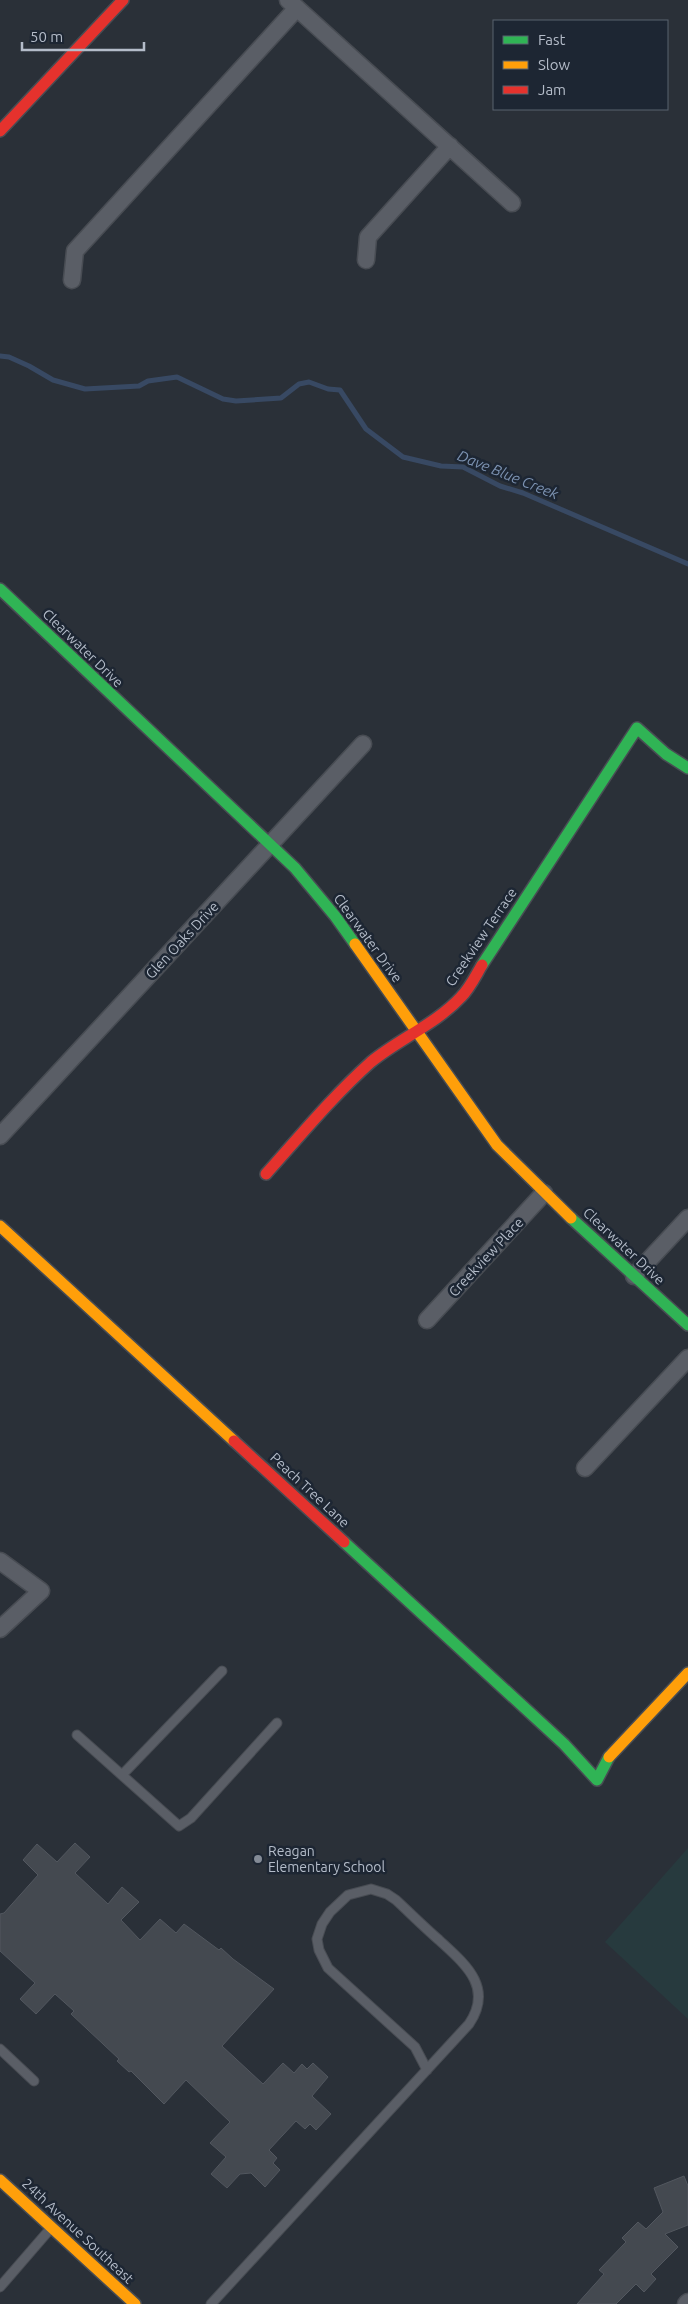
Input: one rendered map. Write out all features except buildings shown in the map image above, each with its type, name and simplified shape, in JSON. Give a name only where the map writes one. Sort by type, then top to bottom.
[{"type":"street","points":[[0,132],[123,0]]},
{"type":"street","points":[[72,280],[75,251],[293,4],[512,203]]},
{"type":"street","points":[[366,260],[368,236],[450,146]]},
{"type":"street","name":"Clearwater Drive","points":[[0,589],[316,891],[497,1145],[544,1193],[688,1325]]},
{"type":"street","name":"Creekview Terrace","points":[[266,1174],[358,1075],[388,1049],[443,1013],[462,996],[638,728],[666,754],[688,768]]},
{"type":"street","name":"Glen Oaks Drive","points":[[0,1136],[363,744]]},
{"type":"street","name":"Creekview Place","points":[[427,1320],[544,1193]]},
{"type":"street","points":[[634,1276],[688,1218]]},
{"type":"street","name":"Peach Tree Lane","points":[[0,1226],[564,1744],[597,1780],[610,1756],[688,1673]]},
{"type":"street","points":[[585,1468],[688,1358]]},
{"type":"street","points":[[0,1560],[41,1592],[0,1629]]},
{"type":"street","name":"24th Avenue Southeast","points":[[0,2180],[135,2304]]},
{"type":"lane","points":[[122,1775],[222,1671]]},
{"type":"lane","points":[[77,1735],[179,1826],[191,1818],[277,1722]]},
{"type":"lane","points":[[211,2304],[469,2024],[476,2014],[478,2003],[474,1978],[469,1968],[387,1894],[371,1889],[348,1895],[330,1912],[322,1924],[317,1939],[323,1961],[415,2047],[426,2070]]},
{"type":"lane","points":[[0,2049],[34,2081]]},
{"type":"lane","points":[[0,2287],[52,2227]]},
{"type":"green space","points":[[688,1848],[688,2019],[605,1942]]},
{"type":"waterway","name":"Dave Blue Creek","points":[[0,356],[9,357],[29,366],[53,380],[85,389],[139,386],[148,381],[177,377],[223,399],[236,401],[281,398],[299,384],[309,382],[328,389],[340,390],[366,429],[403,457],[441,466],[463,467],[500,486],[523,493],[688,564]]},
{"type":"traffic: fast","points":[[0,589],[295,868],[335,916],[355,944]]},
{"type":"traffic: fast","points":[[482,965],[637,728],[666,754],[688,768]]},
{"type":"traffic: fast","points":[[571,1218],[688,1325]]},
{"type":"traffic: fast","points":[[344,1542],[564,1744],[597,1780],[609,1757]]},
{"type":"traffic: slow","points":[[355,944],[497,1145],[571,1218]]},
{"type":"traffic: slow","points":[[0,1226],[234,1441]]},
{"type":"traffic: slow","points":[[609,1757],[688,1673]]},
{"type":"traffic: slow","points":[[0,2180],[135,2304]]},
{"type":"traffic: jam","points":[[0,131],[123,0]]},
{"type":"traffic: jam","points":[[266,1174],[330,1102],[371,1062],[451,1007],[467,990],[482,965]]},
{"type":"traffic: jam","points":[[234,1441],[344,1542]]},
{"type":"place","name":"Reagan Elementary School","points":[[258,1859]]}]
